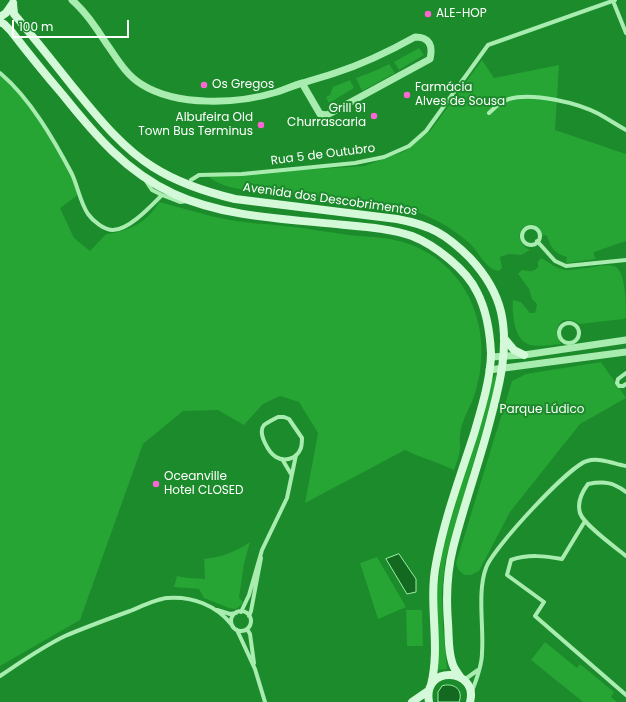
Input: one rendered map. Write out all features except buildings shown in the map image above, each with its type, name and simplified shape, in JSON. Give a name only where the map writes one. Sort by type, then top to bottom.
[{"type":"main road","points":[[0,17],[6,13],[13,2]]},
{"type":"main road","name":"Avenida dos Descobrimentos","points":[[13,2],[14,14],[101,122],[132,152],[152,167],[184,184],[235,199],[416,222],[436,231],[454,243],[479,268],[489,281],[501,310],[504,338],[504,357],[484,446],[453,549],[448,575],[447,613],[452,663],[470,689],[470,698]]},
{"type":"main road","name":"Avenida dos Descobrimentos","points":[[0,22],[10,31],[89,128],[126,165],[143,176],[175,194],[235,212],[358,226],[411,236],[428,244],[455,264],[477,291],[487,319],[491,357],[482,408],[442,538],[435,566],[433,593],[435,647],[434,672],[430,688],[429,702]]},
{"type":"main road","points":[[504,338],[514,350],[524,355]]},
{"type":"main road","points":[[412,702],[430,688],[434,680],[444,675],[450,674],[463,679]]},
{"type":"street","points":[[72,0],[82,9],[96,27],[126,72],[141,84],[159,93],[181,100],[215,102],[243,99],[276,92],[302,83],[335,73],[371,59],[415,37],[423,37],[429,42],[432,51],[430,59],[327,115],[320,114],[302,83]]},
{"type":"street","points":[[614,0],[624,22],[626,33]]},
{"type":"street","name":"Rua 5 de Outubro","points":[[191,180],[199,175],[242,174],[356,163],[384,157],[409,146],[426,131],[488,45],[614,0]]},
{"type":"street","points":[[0,73],[17,89],[32,107],[72,176],[89,214],[104,228],[112,230],[121,229],[130,224],[151,207],[162,195]]},
{"type":"street","points":[[489,113],[498,105],[509,99],[536,96],[564,101],[598,113],[626,130]]},
{"type":"street","points":[[143,176],[152,190],[162,195],[180,202],[192,200]]},
{"type":"street","points":[[529,227],[537,230],[539,236],[537,241],[534,244],[526,244],[522,239],[524,230],[529,227]]},
{"type":"street","points":[[537,241],[555,261],[566,266],[626,260]]},
{"type":"street","points":[[568,323],[575,325],[579,331],[577,339],[571,342],[563,340],[559,335],[560,328],[568,323]]},
{"type":"street","points":[[491,357],[524,355],[626,340]]},
{"type":"street","points":[[489,370],[502,370],[626,352]]},
{"type":"street","points":[[626,373],[618,379],[617,383],[619,386],[626,384]]},
{"type":"street","points":[[284,416],[289,419],[302,438],[300,451],[296,455],[290,459],[282,459],[272,454],[262,436],[264,425],[278,417],[284,416]]},
{"type":"street","points":[[232,625],[231,619],[239,612],[249,595],[262,550],[287,498],[296,455]]},
{"type":"street","points":[[282,459],[291,474]]},
{"type":"street","points":[[470,698],[481,662],[484,574],[491,557],[505,539],[530,512],[572,470],[587,460],[604,460],[626,466]]},
{"type":"street","points":[[626,492],[613,485],[600,481],[588,484],[582,492],[580,503],[580,513],[586,521],[598,534],[626,556]]},
{"type":"street","points":[[586,521],[562,559],[541,555],[517,558],[511,560],[507,575],[544,602],[535,616],[626,694]]},
{"type":"street","points":[[237,630],[242,631],[247,629],[250,624],[249,616],[261,562],[262,550]]},
{"type":"street","points":[[0,676],[32,654],[65,636],[166,598],[196,600],[230,614],[244,612],[249,616]]},
{"type":"street","points":[[213,608],[227,619],[237,630],[255,669],[265,702]]},
{"type":"street","points":[[247,629],[250,634],[255,669]]},
{"type":"street","points":[[463,679],[478,670]]},
{"type":"green space","points":[[419,48],[424,55],[399,70],[394,62]]},
{"type":"green space","points":[[482,60],[494,78],[559,65],[555,130],[626,154],[626,241],[594,252],[596,259],[566,263],[567,257],[556,252],[546,235],[542,236],[535,225],[528,225],[521,230],[520,239],[525,247],[530,250],[521,255],[509,254],[500,257],[502,268],[499,271],[489,267],[471,245],[454,231],[415,211],[361,201],[245,190],[224,185],[208,176],[364,166],[405,151],[431,130]]},
{"type":"green space","points":[[389,64],[395,73],[362,91],[356,78]]},
{"type":"green space","points":[[0,73],[32,107],[72,176],[79,194],[60,208],[74,238],[90,251],[106,234],[122,231],[143,221],[159,202],[233,221],[292,227],[406,243],[425,251],[442,263],[456,277],[467,293],[475,311],[480,331],[482,351],[480,372],[475,393],[461,427],[460,450],[454,470],[405,450],[305,503],[318,433],[299,402],[280,396],[263,404],[244,425],[218,410],[183,411],[143,444],[80,620],[0,666]]},
{"type":"green space","points":[[350,80],[354,88],[329,103],[326,97],[330,95],[333,87]]},
{"type":"green space","points":[[541,258],[556,267],[566,270],[604,265],[614,266],[618,269],[623,280],[626,317],[624,319],[580,324],[572,320],[563,320],[557,328],[557,334],[561,344],[537,346],[525,343],[520,338],[514,322],[513,300],[521,302],[530,313],[535,313],[537,304],[532,299],[529,289],[518,274],[522,270],[530,271],[536,269]]},
{"type":"green space","name":"Parque Lúdico","points":[[601,362],[626,398],[580,424],[510,512],[479,571],[471,575],[464,575],[458,569],[456,563],[512,381],[526,374]]},
{"type":"green space","points":[[496,373],[497,379],[494,392],[445,561],[442,592],[443,629],[447,669],[438,670],[437,593],[442,551],[491,382]]},
{"type":"green space","points":[[250,542],[244,564],[239,598],[243,602],[236,609],[229,608],[204,598],[199,589],[174,587],[177,576],[205,579],[204,559],[228,554]]},
{"type":"green space","points":[[377,557],[406,607],[378,619],[360,563]]},
{"type":"green space","points":[[406,610],[422,610],[423,646],[407,646]]},
{"type":"green space","points":[[545,642],[577,668],[580,664],[614,692],[611,697],[617,702],[583,702],[531,660]]},
{"type":"shaded area","points":[[399,554],[416,579],[416,592],[407,594],[386,559]]},
{"type":"shaded area","points":[[446,685],[456,687],[458,689],[460,692],[459,702],[438,702],[438,692],[442,686]]},
{"type":"place","name":"ALE-HOP","points":[[428,14]]},
{"type":"place","name":"Os Gregos","points":[[204,85]]},
{"type":"place","name":"Farmácia Alves de Sousa","points":[[407,95]]},
{"type":"place","name":"Grill 91 Churrascaria","points":[[374,116]]},
{"type":"place","name":"Albufeira Old Town Bus Terminus","points":[[261,125]]},
{"type":"place","name":"Oceanville Hotel CLOSED","points":[[156,484]]}]
